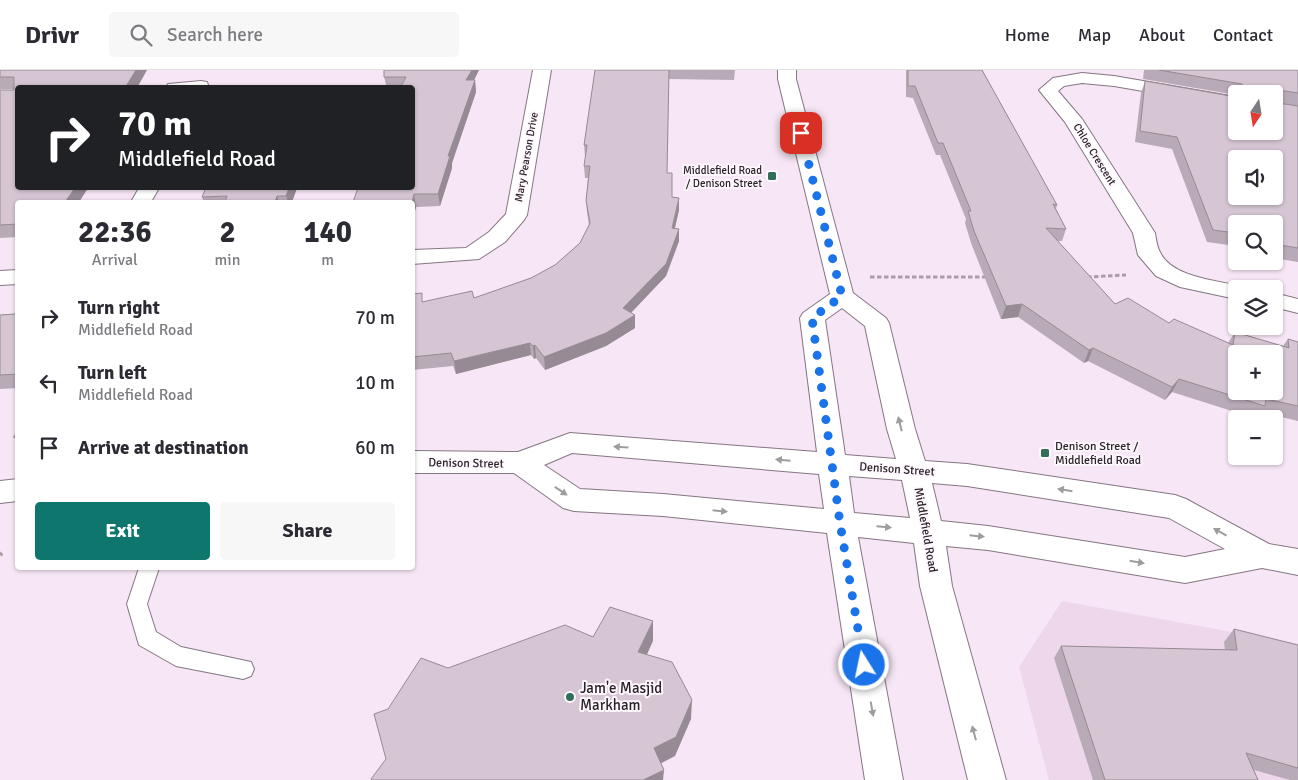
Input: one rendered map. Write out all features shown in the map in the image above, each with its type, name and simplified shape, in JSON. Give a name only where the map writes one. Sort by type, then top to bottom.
[{"type":"street","name":"Mary Pearson Drive","points":[[415,257],[471,254],[497,237],[516,215],[542,70]]},
{"type":"street","points":[[787,70],[787,79],[840,287],[812,318],[840,523],[884,780]]},
{"type":"street","name":"Chloe Crescent","points":[[1228,101],[1114,81],[1082,78],[1059,82],[1048,90],[1073,119],[1144,233],[1149,255],[1164,271],[1188,282],[1228,290]]},
{"type":"street","points":[[193,85],[205,83]]},
{"type":"street","points":[[0,278],[15,277]]},
{"type":"street","name":"Middlefield Road","points":[[840,287],[878,323],[901,429],[914,470],[928,532],[936,586],[987,780]]},
{"type":"street","points":[[1283,302],[1298,306]]},
{"type":"street","name":"Denison Street","points":[[415,462],[520,464],[570,443],[967,475],[1175,507],[1262,556]]},
{"type":"street","name":"Denison Street","points":[[520,464],[574,500],[663,505],[997,539],[1185,570],[1262,556],[1298,562]]},
{"type":"street","points":[[0,492],[15,490]]},
{"type":"lane","points":[[148,570],[138,604],[147,638],[176,656],[243,669]]},
{"type":"path","points":[[1084,277],[1164,271]]},
{"type":"path","points":[[840,287],[996,277]]},
{"type":"shaded area","points":[[1062,601],[1298,644],[1298,780],[1049,780],[1019,667]]},
{"type":"building","points":[[0,70],[136,70],[127,85],[15,85],[15,190],[74,190],[66,200],[15,200],[15,224],[0,225],[0,90],[14,90],[14,77],[0,77]]},
{"type":"building","points":[[384,70],[472,70],[466,80],[475,80],[448,156],[450,156],[438,194],[414,194],[412,200],[354,200],[357,190],[415,190],[415,85],[402,85],[406,77],[384,77]]},
{"type":"building","points":[[595,70],[669,70],[667,173],[672,173],[672,197],[679,198],[672,228],[679,229],[666,264],[623,308],[635,315],[606,333],[544,357],[535,345],[533,346],[530,343],[454,361],[451,353],[415,357],[415,294],[422,293],[422,302],[472,291],[474,298],[531,278],[555,265],[580,243],[590,223],[586,200],[590,166],[584,166],[587,145],[584,145]]},
{"type":"building","points":[[908,70],[982,70],[1057,205],[1053,204],[1066,229],[1046,228],[1115,304],[1128,298],[1169,323],[1174,319],[1233,345],[1228,345],[1228,394],[1179,379],[1172,387],[1093,348],[1089,350],[1022,304],[1006,306],[974,231],[968,211],[971,211],[943,143],[938,143],[915,86],[908,86]]},
{"type":"building","points":[[1159,70],[1298,70],[1298,93],[1283,91],[1283,85],[1242,85]]},
{"type":"building","points":[[1145,81],[1228,96],[1228,140],[1283,140],[1283,104],[1298,106],[1298,248],[1283,246],[1283,215],[1228,215],[1228,232],[1213,230],[1177,137],[1140,131]]},
{"type":"building","points":[[205,190],[288,190],[286,196],[277,196],[276,200],[226,200],[227,196],[202,197]]},
{"type":"building","points":[[15,314],[15,374],[0,375],[0,315]]},
{"type":"building","points":[[1235,335],[1245,335],[1279,345],[1233,345]]},
{"type":"building","points":[[1288,339],[1298,342],[1298,406],[1271,400],[1283,400],[1283,346],[1289,348]]},
{"type":"building","points":[[1246,400],[1266,400],[1265,406]]},
{"type":"building","name":"Jam'e Masjid Markham","points":[[610,607],[653,621],[638,652],[672,662],[692,700],[676,737],[654,748],[664,770],[643,780],[371,779],[386,759],[374,714],[388,709],[421,658],[448,668],[565,625],[593,637]]},
{"type":"building","points":[[1234,629],[1298,645],[1298,768],[1246,753],[1258,780],[1105,780],[1061,646],[1237,650]]},
{"type":"place","name":"Middlefield Road / Denison Street","points":[[772,176]]},
{"type":"place","name":"Denison Street / Middlefield Road","points":[[1045,453]]},
{"type":"place","name":"Jam'e Masjid Markham","points":[[570,697]]},
{"type":"route","points":[[801,133],[842,296],[812,318],[840,523],[864,665]]}]
